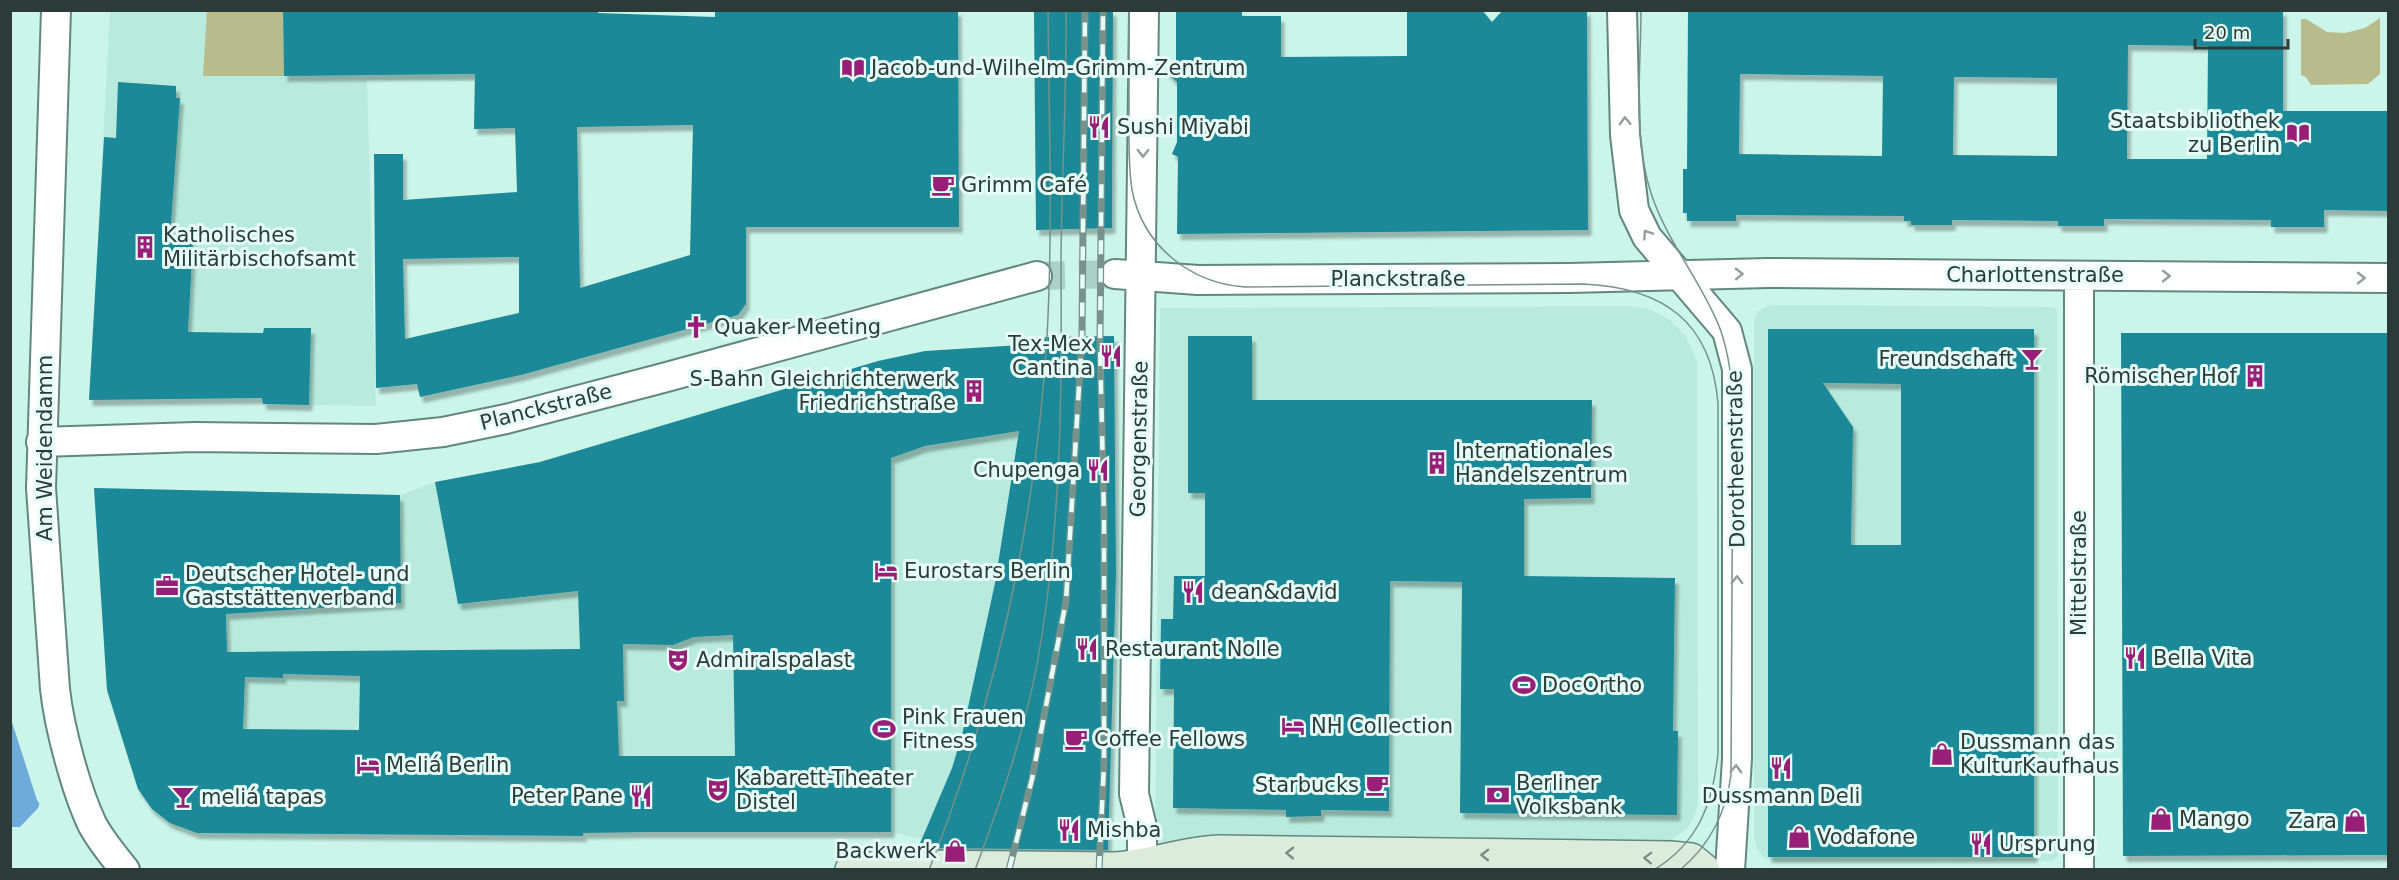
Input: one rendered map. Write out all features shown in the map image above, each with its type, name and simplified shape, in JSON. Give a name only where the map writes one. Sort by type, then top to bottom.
[{"type":"main road","points":[[852,870],[855,867],[1142,867],[1188,853],[1220,852],[1670,858],[1691,860],[1703,870]]},
{"type":"street","name":"Am Weidendamm","points":[[56,10],[41,442],[43,530],[58,714],[92,822],[125,870]]},
{"type":"street","name":"Georgenstraße","points":[[1142,867],[1142,827],[1134,794],[1128,275],[1144,10]]},
{"type":"street","name":"Dorotheenstraße","points":[[1622,10],[1625,135],[1630,194],[1634,210],[1647,237],[1727,331],[1737,369],[1737,759],[1730,870]]},
{"type":"street","name":"Charlottenstraße","points":[[1681,276],[1768,273],[2388,278]]},
{"type":"street","name":"Planckstraße","points":[[1128,275],[1197,280],[1681,276]]},
{"type":"street","name":"Planckstraße","points":[[41,442],[195,437],[376,439],[443,432],[506,419],[652,381],[1037,276]]},
{"type":"street","name":"Mittelstraße","points":[[2079,276],[2079,870]]},
{"type":"shaded area","points":[[110,11],[598,11],[599,126],[474,129],[474,81],[367,80],[376,406],[263,404],[262,398],[89,400]]},
{"type":"shaded area","points":[[207,11],[283,11],[284,76],[203,76]]},
{"type":"shaded area","points":[[2380,18],[2380,74],[2368,84],[2311,85],[2306,77],[2301,75],[2301,19],[2306,19],[2327,32],[2345,33],[2365,28]]},
{"type":"shaded area","points":[[1770,305],[2052,307],[2057,309],[2058,856],[2053,861],[1777,862],[1764,858],[1757,849],[1754,837],[1754,322],[1758,311]]},
{"type":"shaded area","points":[[1630,306],[1652,310],[1670,320],[1686,336],[1697,362],[1698,801],[1696,812],[1688,827],[1666,845],[1155,851],[1160,308]]},
{"type":"shaded area","points":[[925,351],[1019,431],[995,583],[962,735],[952,768],[922,839],[891,832],[649,832],[584,833],[583,836],[197,833],[170,823],[152,809],[138,789],[107,691],[94,488],[400,495],[436,482],[540,462],[878,361]]},
{"type":"water","points":[[10,716],[37,800],[83,869],[11,869]]},
{"type":"pier","points":[[41,800],[86,870],[11,869],[11,827],[20,827],[38,808]]},
{"type":"building","points":[[283,10],[598,10],[598,13],[715,17],[715,10],[958,10],[959,227],[746,227],[746,304],[738,315],[521,375],[420,397],[417,384],[376,388],[374,154],[403,154],[403,200],[517,192],[515,128],[474,129],[475,74],[284,76]],"holes":[[[693,125],[690,255],[580,288],[577,127]],[[519,257],[519,313],[405,339],[403,259]]]},
{"type":"building","points":[[1034,10],[1113,10],[1112,228],[1036,230]]},
{"type":"building","points":[[1176,10],[1242,10],[1242,16],[1281,16],[1281,57],[1407,56],[1407,10],[1482,10],[1492,22],[1503,10],[1587,10],[1588,230],[1177,234],[1178,157],[1172,154],[1177,142],[1177,82],[1165,71],[1176,65]]},
{"type":"building","name":"Staatsbibliothek zu Berlin","points":[[1688,10],[2283,10],[2283,111],[2388,111],[2388,211],[2324,210],[2324,227],[2271,227],[2271,220],[2104,219],[2104,226],[2058,226],[2058,221],[1952,220],[1952,225],[1911,225],[1911,221],[1904,221],[1904,216],[1736,215],[1736,221],[1687,221],[1687,213],[1683,213],[1683,169],[1687,169]],"holes":[[[2128,45],[2208,46],[2207,159],[2127,159]],[[1740,74],[1883,76],[1882,156],[1739,154]],[[1954,77],[2057,78],[2057,156],[1953,155]]]},
{"type":"building","name":"Katholisches Militärbischofsamt","points":[[118,82],[176,86],[176,98],[180,98],[170,238],[193,240],[188,332],[263,333],[264,328],[311,328],[309,405],[263,404],[262,398],[89,400],[104,137],[116,138]]},
{"type":"building","points":[[1768,329],[2034,329],[2034,857],[1768,857]],"holes":[[[1823,383],[1901,384],[1901,545],[1851,545],[1853,427]]]},
{"type":"building","points":[[2121,333],[2388,333],[2388,855],[2123,856]]},
{"type":"building","points":[[1114,336],[1116,574],[1108,850],[918,848],[952,768],[962,735],[995,583],[1019,431],[925,446],[891,458],[891,832],[649,832],[583,833],[583,836],[197,833],[170,823],[152,809],[138,789],[107,690],[94,488],[400,495],[401,603],[226,614],[227,652],[580,649],[578,591],[458,604],[435,482],[540,462],[878,361],[925,351],[1036,344],[1036,339]],"holes":[[[733,635],[735,756],[619,756],[617,701],[624,701],[623,644],[673,645],[694,637]],[[283,674],[360,676],[359,730],[243,729],[245,677],[283,678]]]},
{"type":"building","points":[[1188,336],[1252,336],[1252,400],[1592,400],[1591,498],[1524,499],[1524,576],[1675,578],[1673,731],[1678,731],[1677,815],[1460,813],[1462,582],[1390,581],[1389,811],[1321,810],[1321,816],[1286,817],[1286,810],[1173,808],[1174,689],[1160,689],[1161,619],[1173,619],[1174,576],[1205,576],[1205,493],[1188,493]]},
{"type":"tunnel","points":[[1037,276],[1115,274]]},
{"type":"tram line","points":[[929,870],[953,806],[993,675],[1009,608],[1033,473],[1042,405],[1049,296],[1048,10]]},
{"type":"tram line","points":[[975,870],[1006,783],[1031,695],[1042,635],[1053,544],[1059,452],[1066,10]]},
{"type":"tram line","points":[[1129,10],[1129,151],[1132,190],[1138,210],[1158,244],[1188,269],[1206,278],[1245,287],[1584,284],[1612,287],[1637,293],[1659,302],[1678,314],[1693,330],[1705,350],[1713,375],[1718,403],[1718,753],[1712,788],[1701,820],[1682,847],[1654,870]]},
{"type":"tram line","points":[[1641,10],[1639,104],[1646,174],[1652,196],[1667,230],[1712,309],[1719,326],[1729,361],[1733,397],[1731,775],[1729,789],[1715,827],[1700,850],[1680,870]]},
{"type":"railway","points":[[1009,870],[1032,779],[1066,601],[1082,337],[1085,10]]},
{"type":"railway","points":[[1099,870],[1104,764],[1104,516],[1100,344],[1103,10]]},
{"type":"place","name":"Jacob-und-Wilhelm-Grimm-Zentrum","points":[[853,68]]},
{"type":"place","name":"Sushi Miyabi","points":[[1099,127]]},
{"type":"place","name":"Staatsbibliothek zu Berlin","points":[[2298,133]]},
{"type":"place","name":"Grimm Café","points":[[943,185]]},
{"type":"place","name":"Katholisches Militärbischofsamt","points":[[145,247]]},
{"type":"place","name":"Quaker Meeting","points":[[696,327]]},
{"type":"place","name":"Tex-Mex Cantina","points":[[1111,356]]},
{"type":"place","name":"Freundschaft","points":[[2032,359]]},
{"type":"place","name":"Römischer Hof","points":[[2255,376]]},
{"type":"place","name":"S-Bahn Gleichrichterwerk Friedrichstraße","points":[[974,391]]},
{"type":"place","name":"Internationales Handelszentrum","points":[[1437,463]]},
{"type":"place","name":"Chupenga","points":[[1098,470]]},
{"type":"place","name":"Eurostars Berlin","points":[[886,571]]},
{"type":"place","name":"Deutscher Hotel- und Gaststättenverband","points":[[167,586]]},
{"type":"place","name":"dean&david","points":[[1193,592]]},
{"type":"place","name":"Restaurant Nolle","points":[[1087,649]]},
{"type":"place","name":"Bella Vita","points":[[2135,658]]},
{"type":"place","name":"Admiralspalast","points":[[678,660]]},
{"type":"place","name":"DocOrtho","points":[[1524,685]]},
{"type":"place","name":"NH Collection","points":[[1293,726]]},
{"type":"place","name":"Pink Frauen Fitness","points":[[884,729]]},
{"type":"place","name":"Coffee Fellows","points":[[1076,739]]},
{"type":"place","name":"Dussmann das KulturKaufhaus","points":[[1942,754]]},
{"type":"place","name":"Meliá Berlin","points":[[368,765]]},
{"type":"place","name":"Dussmann Deli","points":[[1781,768]]},
{"type":"place","name":"Starbucks","points":[[1377,785]]},
{"type":"place","name":"Kabarett-Theater Distel","points":[[718,790]]},
{"type":"place","name":"Berliner Volksbank","points":[[1498,795]]},
{"type":"place","name":"Peter Pane","points":[[641,796]]},
{"type":"place","name":"meliá tapas","points":[[183,797]]},
{"type":"place","name":"Mango","points":[[2161,819]]},
{"type":"place","name":"Zara","points":[[2355,821]]},
{"type":"place","name":"Mishba","points":[[1069,830]]},
{"type":"place","name":"Vodafone","points":[[1799,837]]},
{"type":"place","name":"Ursprung","points":[[1981,844]]},
{"type":"place","name":"Backwerk","points":[[955,851]]}]
